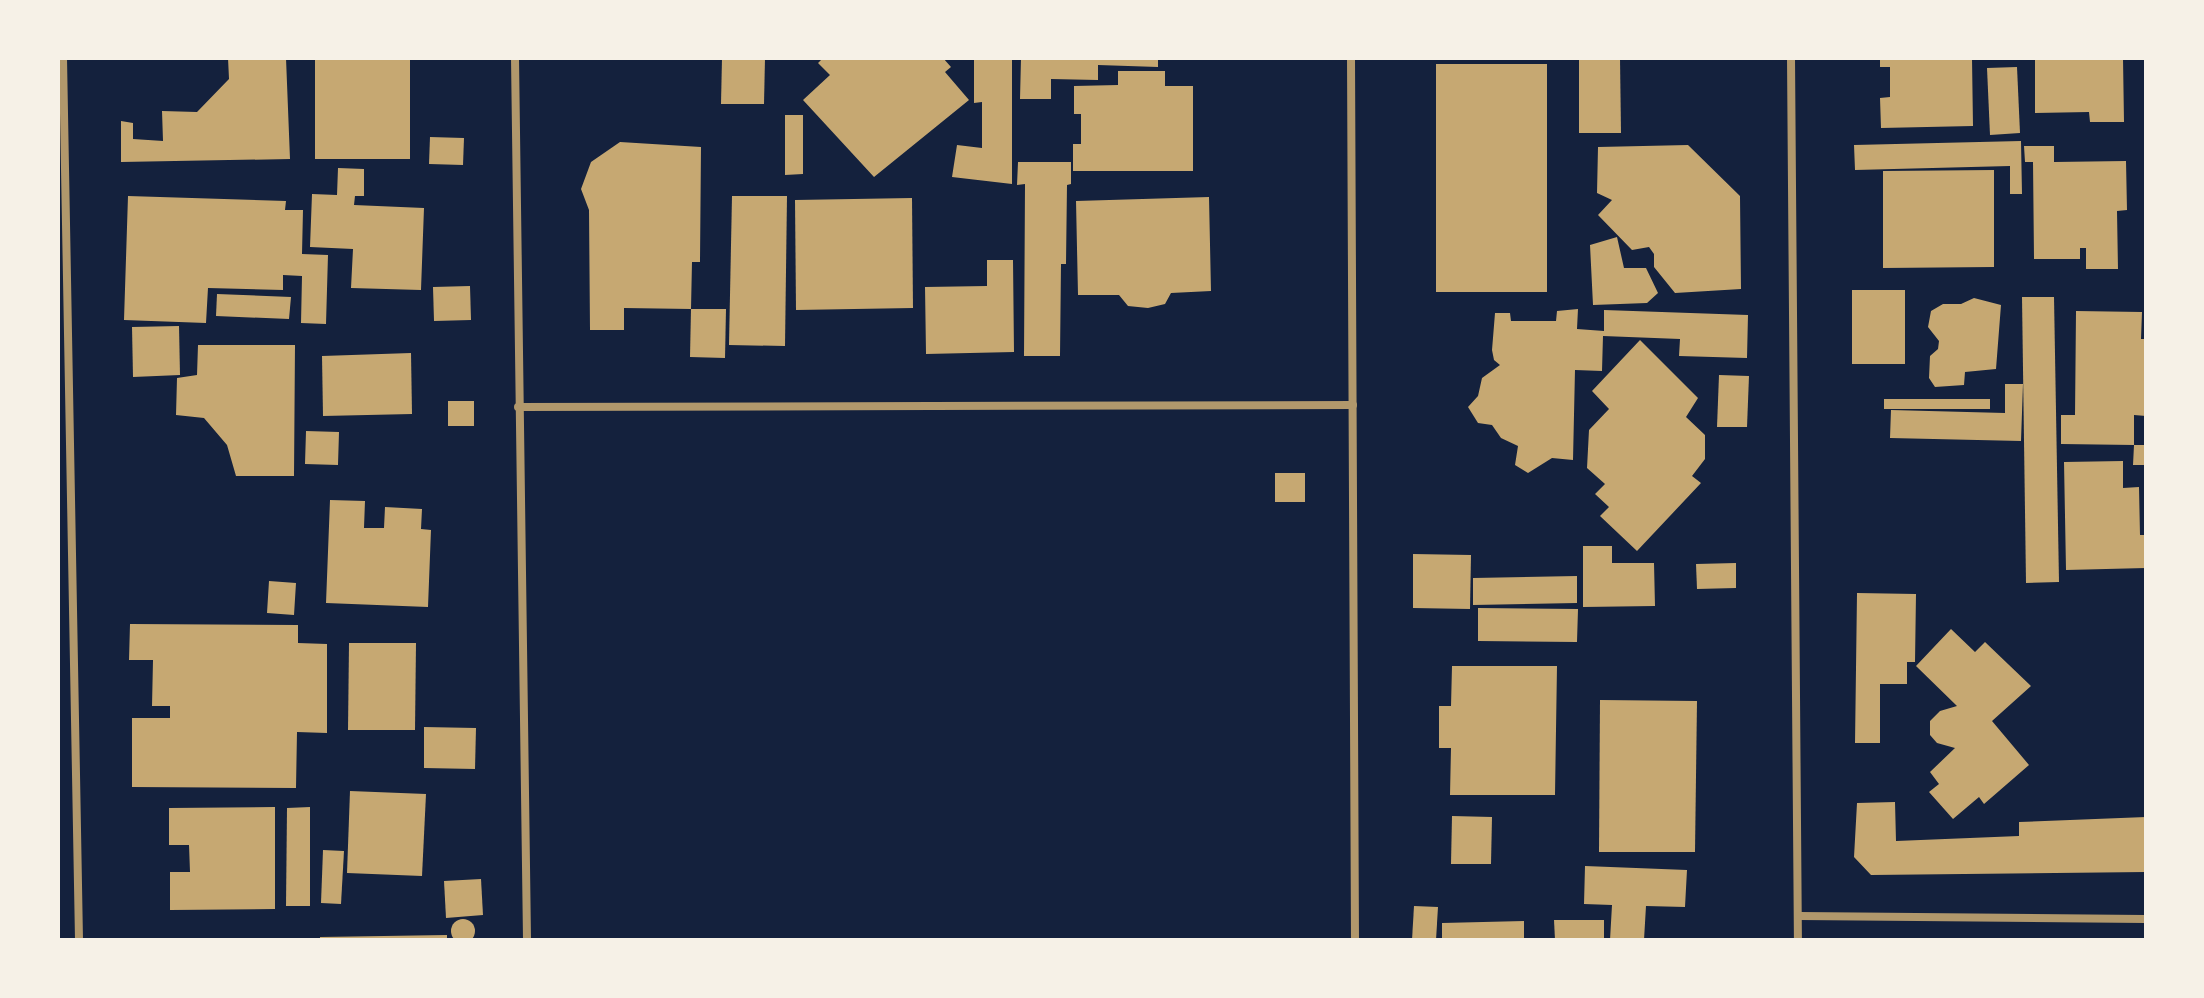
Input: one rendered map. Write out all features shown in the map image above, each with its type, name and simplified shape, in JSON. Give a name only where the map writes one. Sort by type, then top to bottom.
[{"type":"street","points":[[63,58],[79,940]]},
{"type":"street","points":[[515,58],[527,940]]},
{"type":"street","points":[[1351,58],[1355,940]]},
{"type":"street","points":[[1791,58],[1798,940]]},
{"type":"street","points":[[518,407],[1353,405]]},
{"type":"street","points":[[1799,916],[2146,919]]},
{"type":"building","points":[[228,58],[286,58],[290,159],[121,162],[121,121],[133,123],[133,139],[163,141],[162,111],[197,112],[229,79]]},
{"type":"building","points":[[315,58],[410,58],[410,159],[315,159]]},
{"type":"building","points":[[722,58],[765,58],[764,104],[721,104]]},
{"type":"building","points":[[823,58],[943,58],[951,67],[945,72],[969,100],[874,177],[803,100],[830,75],[818,63]]},
{"type":"building","points":[[974,58],[1012,58],[1012,184],[952,177],[957,145],[982,148],[982,102],[974,103]]},
{"type":"building","points":[[1021,58],[1158,58],[1158,67],[1098,65],[1098,80],[1051,79],[1051,99],[1020,99]]},
{"type":"building","points":[[1579,58],[1620,58],[1621,133],[1579,133]]},
{"type":"building","points":[[1880,58],[1972,58],[1973,126],[1881,128],[1880,98],[1890,97],[1890,67],[1880,67]]},
{"type":"building","points":[[2035,58],[2123,58],[2124,122],[2090,122],[2089,112],[2035,113]]},
{"type":"building","points":[[1436,64],[1547,64],[1547,292],[1436,292]]},
{"type":"building","points":[[2017,67],[2020,133],[1990,135],[1987,68]]},
{"type":"building","points":[[1118,71],[1165,71],[1165,86],[1193,86],[1193,171],[1073,171],[1073,144],[1081,144],[1081,114],[1074,114],[1074,86],[1118,85]]},
{"type":"building","points":[[785,115],[803,115],[803,174],[785,175]]},
{"type":"building","points":[[430,137],[464,138],[463,165],[429,164]]},
{"type":"building","points":[[2021,141],[2022,194],[2010,194],[2010,166],[1855,170],[1854,145]]},
{"type":"building","points":[[620,142],[701,147],[700,262],[692,262],[691,309],[624,308],[624,330],[590,330],[589,210],[581,189],[591,162]]},
{"type":"building","points":[[1688,145],[1740,196],[1741,289],[1675,293],[1654,267],[1654,254],[1649,247],[1632,250],[1598,215],[1612,200],[1597,193],[1598,147]]},
{"type":"building","points":[[2024,146],[2054,146],[2054,162],[2126,161],[2127,210],[2117,211],[2118,269],[2086,269],[2086,248],[2080,248],[2080,259],[2034,259],[2033,162],[2025,162]]},
{"type":"building","points":[[1018,162],[1071,162],[1071,184],[1067,185],[1066,264],[1061,264],[1060,356],[1024,356],[1025,184],[1017,185]]},
{"type":"building","points":[[338,168],[364,169],[364,196],[355,196],[354,205],[424,208],[421,290],[351,288],[353,249],[310,247],[312,194],[337,195]]},
{"type":"building","points":[[1994,170],[1994,267],[1883,268],[1883,171]]},
{"type":"building","points":[[128,196],[286,201],[285,210],[303,210],[302,254],[328,255],[326,324],[301,323],[302,276],[283,275],[283,290],[208,288],[206,323],[124,320]]},
{"type":"building","points":[[732,196],[787,196],[785,346],[729,345]]},
{"type":"building","points":[[1209,197],[1211,291],[1171,293],[1165,304],[1148,308],[1128,306],[1119,295],[1078,295],[1076,201]]},
{"type":"building","points":[[912,198],[913,308],[796,310],[795,200]]},
{"type":"building","points":[[1617,237],[1624,268],[1646,268],[1658,293],[1647,303],[1593,305],[1590,245]]},
{"type":"building","points":[[987,260],[1013,260],[1014,352],[926,354],[925,287],[987,286]]},
{"type":"building","points":[[470,286],[471,320],[434,321],[433,287]]},
{"type":"building","points":[[1852,290],[1905,290],[1905,364],[1852,364]]},
{"type":"building","points":[[217,294],[291,297],[289,319],[216,316]]},
{"type":"building","points":[[2022,297],[2054,297],[2059,582],[2026,583]]},
{"type":"building","points":[[1974,298],[2001,305],[1996,369],[1965,372],[1964,385],[1935,387],[1929,378],[1930,356],[1938,349],[1939,341],[1928,327],[1931,311],[1943,304],[1961,304]]},
{"type":"building","points":[[691,309],[726,309],[725,358],[690,357]]},
{"type":"building","points":[[1578,309],[1577,329],[1604,331],[1604,310],[1748,315],[1747,358],[1679,356],[1680,339],[1603,336],[1602,371],[1575,370],[1573,460],[1552,458],[1528,473],[1515,465],[1518,446],[1501,438],[1492,425],[1478,423],[1468,407],[1478,396],[1482,378],[1500,365],[1494,360],[1492,350],[1495,313],[1510,313],[1511,321],[1556,321],[1557,311]]},
{"type":"building","points":[[2076,311],[2142,312],[2141,339],[2146,339],[2146,416],[2134,415],[2134,445],[2061,444],[2061,415],[2075,415]]},
{"type":"building","points":[[179,326],[180,375],[133,377],[132,327]]},
{"type":"building","points":[[1640,340],[1698,398],[1686,417],[1705,435],[1705,459],[1692,476],[1701,483],[1637,551],[1600,516],[1609,507],[1595,494],[1605,484],[1587,468],[1589,430],[1609,409],[1592,391]]},
{"type":"building","points":[[198,345],[295,345],[294,476],[236,476],[227,445],[204,418],[176,415],[177,378],[197,375]]},
{"type":"building","points":[[411,353],[412,414],[323,416],[322,356]]},
{"type":"building","points":[[1719,375],[1749,376],[1747,427],[1717,427]]},
{"type":"building","points":[[2005,384],[2023,384],[2021,441],[1890,438],[1891,410],[2005,413]]},
{"type":"building","points":[[1884,399],[1990,399],[1990,409],[1884,409]]},
{"type":"building","points":[[448,401],[474,401],[474,426],[448,426]]},
{"type":"building","points":[[306,431],[339,432],[338,465],[305,464]]},
{"type":"building","points":[[2134,445],[2146,445],[2146,465],[2133,465]]},
{"type":"building","points":[[2123,461],[2123,488],[2139,487],[2140,535],[2146,535],[2146,568],[2066,570],[2064,462]]},
{"type":"building","points":[[1275,473],[1305,473],[1305,502],[1275,502]]},
{"type":"building","points":[[330,500],[365,501],[364,528],[384,528],[385,507],[422,509],[421,529],[431,530],[428,607],[326,603]]},
{"type":"building","points":[[1583,546],[1612,546],[1612,563],[1654,563],[1655,606],[1583,607]]},
{"type":"building","points":[[1413,554],[1471,555],[1470,609],[1413,608]]},
{"type":"building","points":[[1736,563],[1736,588],[1697,589],[1696,564]]},
{"type":"building","points":[[1577,576],[1577,603],[1473,605],[1473,578]]},
{"type":"building","points":[[269,581],[296,583],[294,615],[267,613]]},
{"type":"building","points":[[1857,593],[1916,594],[1915,662],[1907,662],[1907,684],[1880,684],[1880,743],[1855,743]]},
{"type":"building","points":[[1478,608],[1578,609],[1577,642],[1478,641]]},
{"type":"building","points":[[130,624],[298,625],[298,643],[327,644],[327,733],[297,732],[296,788],[132,787],[132,718],[170,718],[170,706],[152,706],[153,660],[129,660]]},
{"type":"building","points":[[1951,629],[1975,652],[1985,642],[2031,686],[1992,721],[2029,765],[1984,804],[1979,797],[1953,819],[1929,792],[1939,784],[1930,772],[1955,748],[1937,743],[1930,735],[1930,721],[1940,711],[1957,706],[1916,666]]},
{"type":"building","points":[[349,643],[416,643],[415,730],[348,730]]},
{"type":"building","points":[[1452,666],[1557,666],[1555,795],[1450,795],[1451,748],[1439,748],[1439,706],[1451,706]]},
{"type":"building","points":[[1600,700],[1697,701],[1695,852],[1599,852]]},
{"type":"building","points":[[424,727],[476,728],[475,769],[424,768]]},
{"type":"building","points":[[350,791],[426,794],[422,876],[347,873]]},
{"type":"building","points":[[1895,802],[1896,841],[2019,836],[2019,822],[2146,817],[2146,872],[1871,875],[1854,857],[1857,803]]},
{"type":"building","points":[[275,807],[275,909],[170,910],[170,872],[190,872],[189,845],[169,845],[169,808]]},
{"type":"building","points":[[310,807],[310,906],[286,906],[287,808]]},
{"type":"building","points":[[1452,816],[1492,817],[1491,864],[1451,864]]},
{"type":"building","points":[[323,850],[344,851],[341,904],[321,903]]},
{"type":"building","points":[[1585,866],[1687,870],[1685,907],[1646,906],[1644,940],[1610,940],[1612,905],[1584,904]]},
{"type":"building","points":[[481,879],[483,915],[446,918],[444,881]]},
{"type":"building","points":[[1414,906],[1438,907],[1436,940],[1412,940]]},
{"type":"building","points":[[463,919],[474,926],[475,931],[468,942],[463,943],[452,936],[451,931],[458,920]]},
{"type":"building","points":[[1554,920],[1604,920],[1604,940],[1555,940]]},
{"type":"building","points":[[1524,921],[1524,940],[1442,940],[1442,923]]},
{"type":"building","points":[[447,935],[447,940],[320,940],[320,937]]}]
